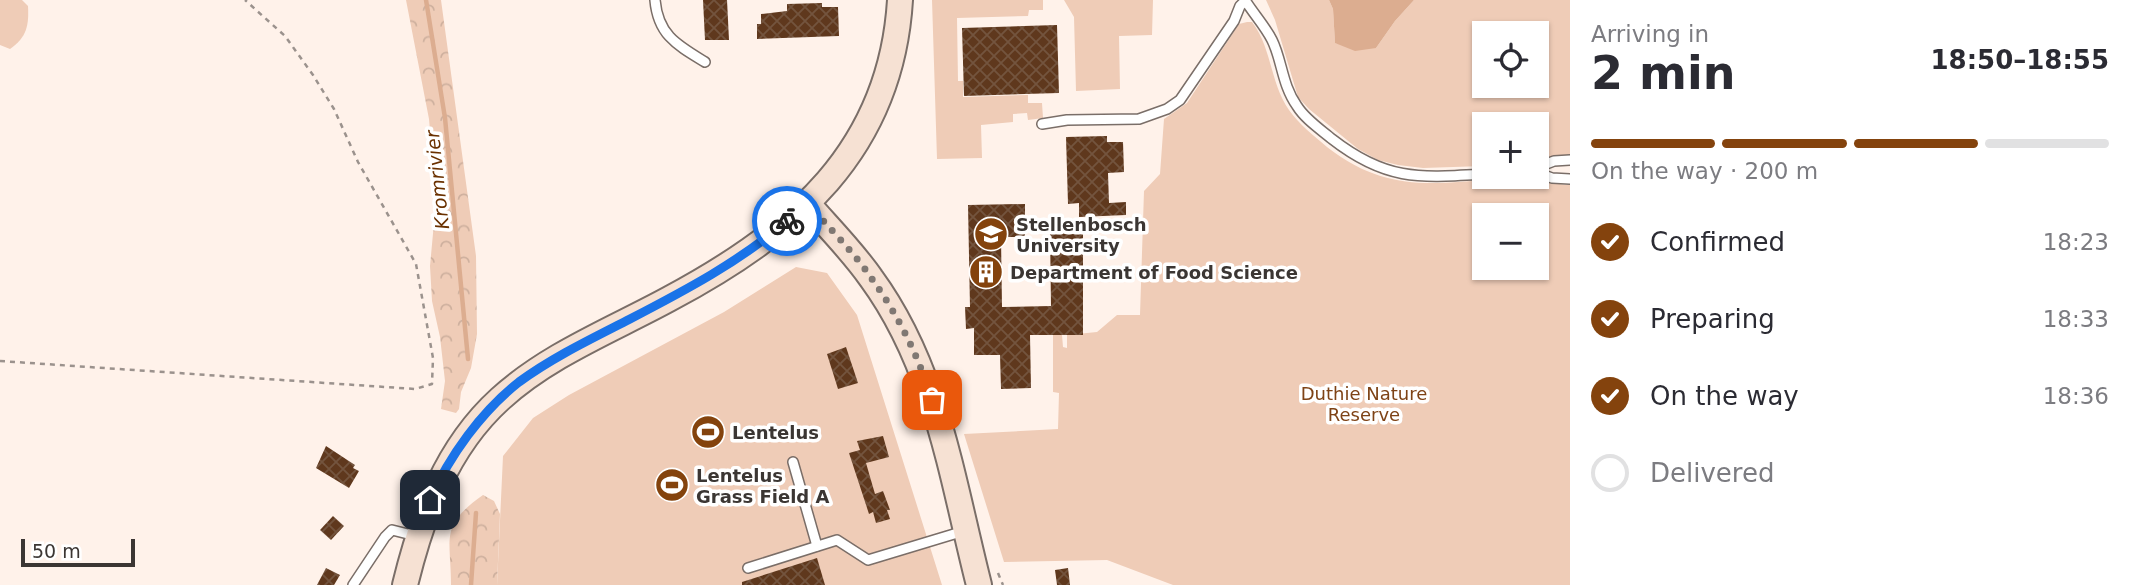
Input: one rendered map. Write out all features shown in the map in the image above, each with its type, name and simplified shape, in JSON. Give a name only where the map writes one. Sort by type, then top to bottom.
[{"type":"main road","points":[[405,585],[417,536],[436,486],[479,422],[520,382],[569,351],[730,265],[808,204],[837,173],[853,149],[883,85],[894,50],[900,0]]},
{"type":"main road","points":[[808,204],[871,277],[901,325],[925,377],[946,445],[979,585]]},
{"type":"lane","points":[[655,0],[657,16],[669,38],[705,62]]},
{"type":"lane","points":[[1042,124],[1067,120],[1139,119],[1167,109],[1180,100],[1234,21],[1245,0],[1273,41],[1280,69],[1297,106],[1357,158],[1384,171],[1422,178],[1472,175]]},
{"type":"lane","points":[[1549,164],[1570,160]]},
{"type":"lane","points":[[1549,176],[1570,179]]},
{"type":"lane","points":[[793,462],[817,546]]},
{"type":"lane","points":[[353,585],[392,530],[417,536]]},
{"type":"lane","points":[[748,568],[837,540],[868,560],[966,530]]},
{"type":"path","points":[[0,361],[415,389],[432,384],[433,358],[416,264],[358,162],[334,109],[313,75],[285,36],[245,0]]},
{"type":"green space","points":[[0,0],[22,0],[28,6],[26,30],[10,49],[0,45]]},
{"type":"green space","points":[[406,0],[441,0],[476,256],[477,334],[471,368],[456,413],[441,409],[445,381],[440,337],[432,301],[430,266],[436,201],[429,119]]},
{"type":"green space","points":[[932,0],[1043,0],[1043,10],[1029,10],[1028,16],[957,18],[958,81],[963,81],[963,97],[1028,95],[1028,103],[1042,103],[1043,118],[1028,120],[1027,113],[1013,114],[1013,122],[981,125],[982,158],[937,159]]},
{"type":"green space","points":[[1064,0],[1153,0],[1152,35],[1119,36],[1120,89],[1076,91],[1074,17]]},
{"type":"green space","points":[[1266,0],[1329,0],[1333,9],[1335,43],[1376,48],[1414,0],[1570,0],[1570,155],[1549,157],[1549,112],[1472,112],[1472,166],[1423,168],[1398,165],[1378,160],[1358,149],[1298,97],[1275,20]]},
{"type":"green space","name":"Duthie Nature Reserve","points":[[1252,22],[1264,43],[1278,89],[1289,110],[1327,147],[1353,164],[1377,175],[1401,181],[1424,183],[1472,181],[1472,189],[1549,189],[1549,182],[1570,185],[1570,585],[1173,585],[1107,560],[1004,562],[964,434],[1058,429],[1059,393],[1053,392],[1053,335],[1062,335],[1063,347],[1067,348],[1067,335],[1097,332],[1117,315],[1140,315],[1144,191],[1160,174],[1164,119],[1187,103],[1239,24]]},
{"type":"green space","name":"Lentelus","points":[[796,267],[827,273],[857,315],[942,585],[497,585],[503,456],[533,418],[569,395],[724,312]]},
{"type":"green space","points":[[483,495],[494,501],[500,514],[497,585],[451,585],[450,534],[459,516]]},
{"type":"shaded area","points":[[1329,0],[1414,0],[1376,48],[1355,51],[1335,43],[1333,9]]},
{"type":"building","points":[[703,0],[727,0],[729,40],[705,40]]},
{"type":"building","points":[[822,3],[822,7],[838,7],[839,36],[757,39],[757,24],[761,24],[761,14],[787,11],[787,4]]},
{"type":"building","points":[[1057,25],[1059,93],[964,96],[962,28]]},
{"type":"building","points":[[1107,136],[1107,142],[1123,142],[1124,172],[1108,173],[1109,203],[1126,202],[1126,215],[1079,217],[1079,203],[1068,204],[1066,137]]},
{"type":"building","name":"Department of Food Science","points":[[1025,204],[1025,237],[1001,237],[1002,307],[1051,306],[1050,232],[1083,232],[1083,335],[1030,335],[1031,388],[1001,389],[1000,355],[974,355],[974,328],[966,329],[965,307],[970,307],[968,205]]},
{"type":"building","points":[[846,347],[858,383],[838,389],[827,354]]},
{"type":"building","points":[[883,436],[889,457],[866,463],[875,494],[883,491],[890,510],[887,510],[890,519],[876,523],[873,512],[869,514],[849,453],[860,450],[857,441]]},
{"type":"building","points":[[326,446],[355,465],[353,468],[359,471],[349,488],[316,468]]},
{"type":"building","points":[[333,516],[344,526],[331,540],[320,530]]},
{"type":"building","points":[[817,558],[825,585],[742,585],[742,582]]},
{"type":"building","points":[[326,568],[340,575],[334,585],[317,585]]},
{"type":"building","points":[[1068,568],[1070,585],[1057,585],[1055,570]]},
{"type":"waterway","name":"Kromrivier","points":[[426,0],[445,118],[468,359]]},
{"type":"waterway","name":"Kromrivier","points":[[471,585],[476,513]]},
{"type":"way so far","points":[[787,221],[808,204],[871,277],[901,325],[925,377],[932,400]]},
{"type":"place","name":"Stellenbosch University","points":[[991,234]]},
{"type":"place","name":"Department of Food Science","points":[[986,272]]},
{"type":"place","name":"Lentelus","points":[[708,432]]},
{"type":"place","name":"Lentelus Grass Field A","points":[[672,485]]},
{"type":"route","points":[[430,500],[453,458],[479,422],[520,382],[558,357],[730,265],[787,221]]}]
